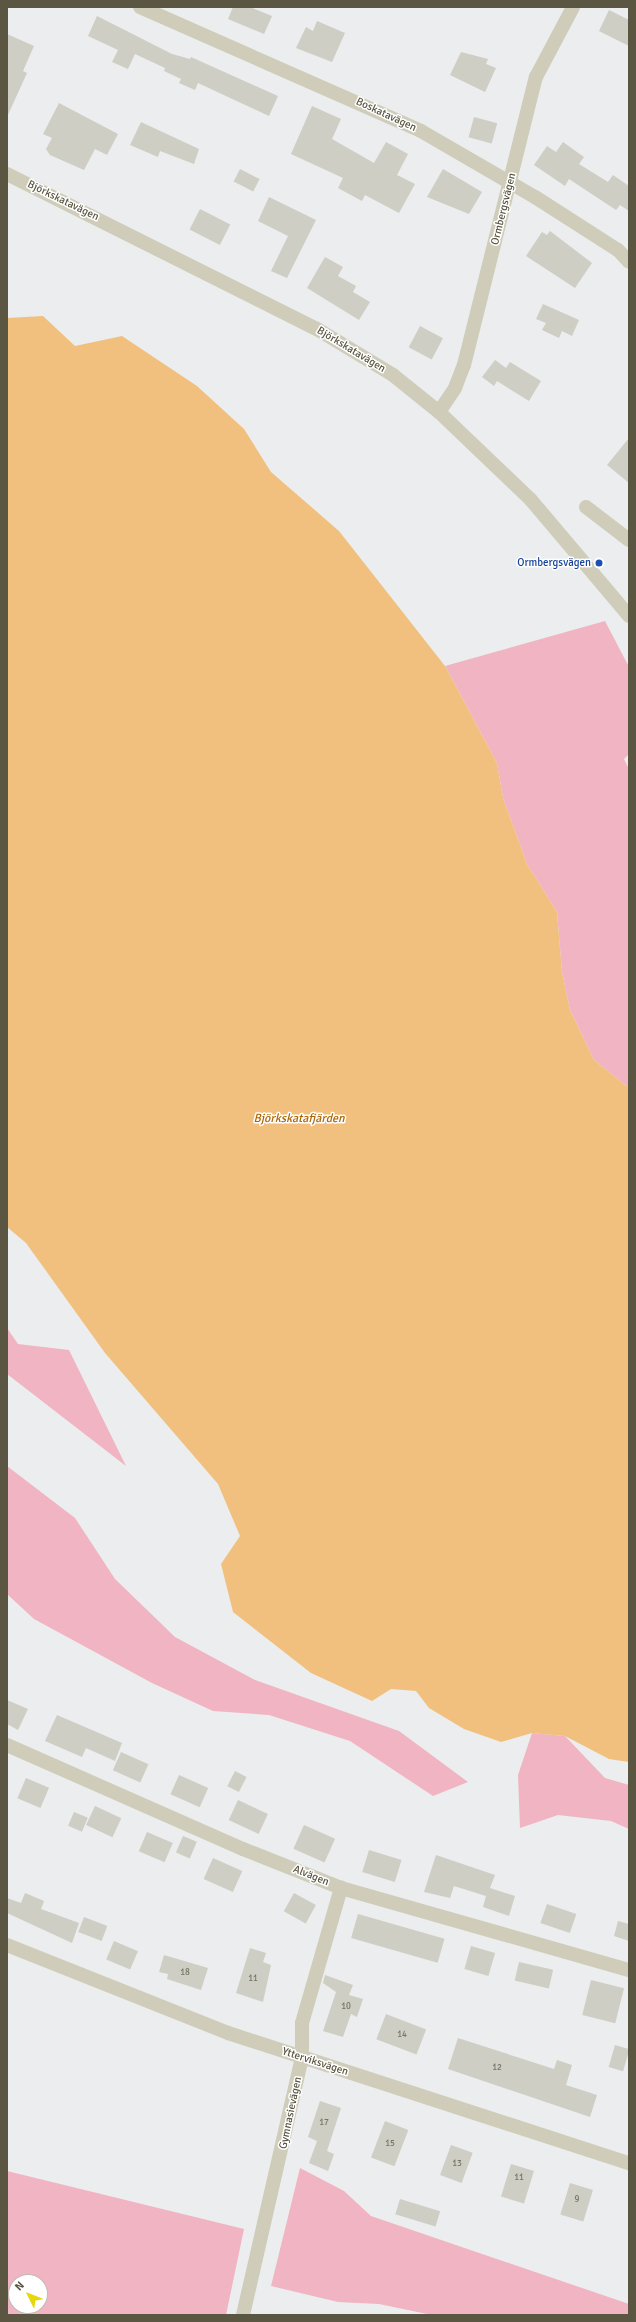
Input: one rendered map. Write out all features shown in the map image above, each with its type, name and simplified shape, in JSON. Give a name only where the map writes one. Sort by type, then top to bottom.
[{"type":"street","name":"Boskatavägen","points":[[140,7],[421,131],[624,249],[629,262]]},
{"type":"street","name":"Ormbergsvägen","points":[[439,412],[455,388],[464,365],[511,183],[536,77],[573,7]]},
{"type":"street","name":"Björkskatavägen","points":[[7,174],[317,329],[393,375],[439,412],[531,500],[629,616]]},
{"type":"street","points":[[586,507],[629,540]]},
{"type":"street","name":"Alvägen","points":[[7,1745],[341,1888],[629,1970]]},
{"type":"street","name":"Gymnasievägen","points":[[243,2315],[302,2058],[302,2023],[341,1888]]},
{"type":"street","name":"Ytterviksvägen","points":[[7,1945],[228,2033],[629,2163]]},
{"type":"shaded area","points":[[605,621],[629,667],[629,754],[624,759],[629,769],[629,1088],[594,1060],[570,1010],[562,972],[557,912],[527,864],[503,798],[497,763],[445,666]]},
{"type":"shaded area","points":[[7,1328],[18,1344],[69,1350],[126,1466],[7,1374]]},
{"type":"shaded area","points":[[7,1466],[75,1518],[115,1579],[175,1637],[255,1680],[399,1731],[468,1782],[433,1796],[350,1741],[269,1715],[213,1711],[152,1683],[34,1619],[7,1594]]},
{"type":"shaded area","points":[[532,1733],[565,1736],[605,1778],[629,1785],[629,1829],[611,1821],[558,1815],[520,1828],[518,1775]]},
{"type":"shaded area","points":[[300,2168],[344,2191],[371,2216],[629,2304],[629,2315],[432,2315],[379,2304],[338,2302],[271,2286]]},
{"type":"shaded area","points":[[7,2171],[244,2229],[226,2315],[7,2315]]},
{"type":"water","name":"Björkskatafjärden","points":[[43,316],[75,346],[122,336],[197,386],[244,429],[271,472],[339,531],[445,666],[497,763],[503,798],[527,864],[557,912],[562,972],[570,1010],[594,1060],[629,1088],[629,1762],[609,1759],[565,1736],[532,1733],[501,1742],[464,1729],[429,1708],[416,1691],[391,1689],[372,1701],[311,1673],[233,1612],[221,1564],[240,1536],[218,1484],[105,1353],[26,1243],[7,1227],[7,318]]},
{"type":"building","points":[[233,7],[250,7],[272,16],[264,34],[228,19]]},
{"type":"building","points":[[609,10],[629,20],[629,46],[599,31]]},
{"type":"building","points":[[97,16],[172,54],[190,59],[191,57],[278,96],[269,116],[198,83],[195,90],[179,83],[181,79],[164,71],[165,68],[135,54],[128,69],[112,62],[118,50],[88,36]]},
{"type":"building","points":[[317,21],[345,33],[332,62],[296,48],[306,27],[313,31]]},
{"type":"building","points":[[7,34],[34,46],[23,71],[27,73],[7,117]]},
{"type":"building","points":[[461,52],[488,59],[486,64],[496,68],[485,92],[450,75]]},
{"type":"building","points":[[59,103],[118,134],[107,155],[95,149],[84,170],[50,155],[46,149],[52,138],[43,134]]},
{"type":"building","points":[[312,106],[341,119],[332,139],[374,163],[386,142],[408,154],[397,175],[415,184],[399,213],[365,195],[362,201],[338,188],[343,178],[291,154]]},
{"type":"building","points":[[474,117],[497,123],[492,143],[469,137]]},
{"type":"building","points":[[141,122],[199,149],[194,164],[160,151],[158,157],[130,145]]},
{"type":"building","points":[[563,142],[584,157],[579,164],[608,182],[613,175],[629,186],[629,211],[620,205],[616,210],[569,179],[565,186],[534,165],[547,146],[556,152]]},
{"type":"building","points":[[240,169],[260,179],[253,191],[234,181]]},
{"type":"building","points":[[443,169],[482,192],[469,214],[427,197]]},
{"type":"building","points":[[269,197],[316,220],[287,278],[271,271],[288,236],[258,221]]},
{"type":"building","points":[[200,209],[230,224],[220,245],[190,229]]},
{"type":"building","points":[[550,231],[592,263],[575,288],[526,256],[542,232],[547,235]]},
{"type":"building","points":[[325,257],[343,267],[338,276],[356,286],[353,292],[370,302],[359,320],[307,288]]},
{"type":"building","points":[[543,304],[579,320],[572,336],[562,331],[559,338],[542,330],[546,323],[536,319]]},
{"type":"building","points":[[420,326],[443,338],[432,359],[409,347]]},
{"type":"building","points":[[495,360],[506,368],[510,362],[541,381],[529,401],[497,381],[494,386],[482,377]]},
{"type":"building","points":[[629,438],[629,483],[607,465]]},
{"type":"building","points":[[7,1700],[28,1709],[18,1730],[7,1724]]},
{"type":"building","points":[[57,1715],[122,1743],[115,1761],[86,1748],[82,1757],[45,1741]]},
{"type":"building","points":[[121,1752],[148,1764],[140,1782],[113,1770]]},
{"type":"building","points":[[235,1771],[247,1777],[239,1792],[227,1786]]},
{"type":"building","points":[[179,1775],[208,1788],[200,1807],[170,1794]]},
{"type":"building","points":[[26,1778],[49,1788],[40,1808],[17,1798]]},
{"type":"building","points":[[238,1800],[268,1814],[259,1834],[229,1820]]},
{"type":"building","points":[[95,1806],[121,1818],[112,1837],[86,1825]]},
{"type":"building","points":[[74,1812],[88,1818],[82,1832],[68,1826]]},
{"type":"building","points":[[304,1825],[335,1839],[324,1863],[293,1849]]},
{"type":"building","points":[[147,1832],[173,1843],[165,1862],[139,1851]]},
{"type":"building","points":[[183,1836],[197,1842],[190,1858],[176,1853]]},
{"type":"building","points":[[369,1850],[402,1860],[395,1882],[362,1872]]},
{"type":"building","points":[[436,1855],[495,1875],[490,1888],[515,1896],[509,1916],[483,1907],[486,1896],[454,1886],[450,1898],[424,1892]]},
{"type":"building","points":[[213,1858],[242,1871],[233,1892],[204,1879]]},
{"type":"building","points":[[25,1893],[44,1901],[41,1909],[79,1923],[72,1943],[7,1913],[7,1898],[21,1903]]},
{"type":"building","points":[[294,1893],[316,1905],[306,1923],[284,1911]]},
{"type":"building","points":[[547,1904],[576,1914],[570,1933],[540,1923]]},
{"type":"building","points":[[358,1914],[445,1939],[438,1963],[351,1938]]},
{"type":"building","points":[[84,1917],[107,1926],[102,1941],[78,1932]]},
{"type":"building","points":[[618,1921],[629,1924],[629,1941],[614,1936]]},
{"type":"building","points":[[114,1941],[138,1951],[130,1970],[106,1959]]},
{"type":"building","points":[[471,1946],[495,1953],[488,1976],[464,1969]]},
{"type":"building","points":[[250,1948],[266,1953],[263,1962],[271,1965],[263,2002],[236,1993]]},
{"type":"building","points":[[164,1955],[208,1968],[201,1990],[167,1979],[168,1974],[159,1972]]},
{"type":"building","points":[[519,1962],[553,1970],[549,1988],[515,1981]]},
{"type":"building","points":[[325,1975],[353,1985],[349,1995],[363,1999],[357,2017],[351,2014],[343,2037],[323,2031],[336,1992],[323,1983]]},
{"type":"building","points":[[591,1980],[624,1988],[615,2023],[582,2015]]},
{"type":"building","points":[[386,2014],[426,2029],[416,2055],[376,2039]]},
{"type":"building","points":[[458,2038],[554,2069],[557,2060],[572,2065],[566,2085],[597,2095],[590,2117],[448,2069]]},
{"type":"building","points":[[615,2045],[629,2049],[623,2071],[609,2067]]},
{"type":"building","points":[[320,2101],[341,2108],[327,2151],[334,2154],[328,2171],[309,2163],[317,2141],[308,2137]]},
{"type":"building","points":[[385,2121],[408,2130],[394,2166],[371,2157]]},
{"type":"building","points":[[451,2145],[473,2153],[462,2183],[440,2175]]},
{"type":"building","points":[[511,2164],[534,2171],[524,2204],[501,2197]]},
{"type":"building","points":[[570,2183],[593,2190],[583,2222],[560,2215]]},
{"type":"building","points":[[400,2199],[440,2211],[435,2227],[395,2214]]},
{"type":"place","name":"Ormbergsvägen","points":[[599,563]]}]
